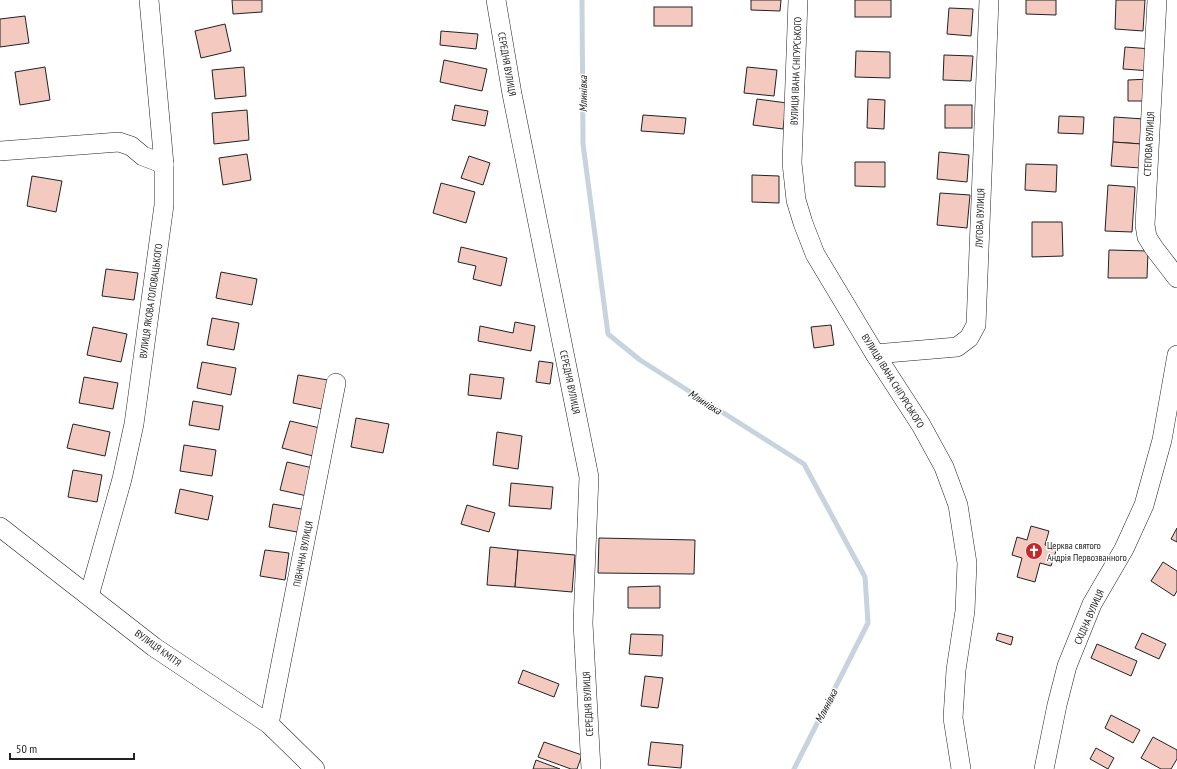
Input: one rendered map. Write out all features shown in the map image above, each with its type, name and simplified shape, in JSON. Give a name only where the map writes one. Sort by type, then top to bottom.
[{"type":"street","name":"ВУЛИЦЯ ЯКОВА ГОЛОВАЦЬКОГО","points":[[89,596],[122,479],[134,424],[164,204],[164,164],[149,0]]},
{"type":"street","name":"СЕРЕДНЯ ВУЛИЦЯ","points":[[496,0],[512,94],[589,477],[583,623],[591,769]]},
{"type":"street","name":"ВУЛИЦЯ ІВАНА СНІГУРСЬКОГО","points":[[798,0],[792,163],[796,200],[803,223],[815,254],[921,425],[944,467],[958,505],[967,563],[965,611],[956,670],[953,718],[961,769]]},
{"type":"street","name":"ЛУГОВА ВУЛИЦЯ","points":[[876,354],[957,347],[968,338],[976,325],[989,0]]},
{"type":"street","name":"СТЕПОВА ВУЛИЦЯ","points":[[1157,0],[1145,225],[1147,237],[1177,278]]},
{"type":"street","points":[[0,151],[119,142],[131,146],[143,156],[164,164]]},
{"type":"street","name":"СХІДНА ВУЛИЦЯ","points":[[1044,769],[1057,705],[1068,666],[1092,604],[1124,549],[1144,505],[1162,440],[1177,355]]},
{"type":"street","name":"ПІВНІЧНА ВУЛИЦЯ","points":[[269,724],[336,383]]},
{"type":"street","name":"ВУЛИЦЯ КМІТЯ","points":[[0,526],[154,647],[269,724],[315,769]]},
{"type":"building","points":[[232,0],[262,0],[262,12],[233,14]]},
{"type":"building","points":[[751,0],[781,0],[780,11],[751,10]]},
{"type":"building","points":[[855,0],[891,0],[891,17],[855,17]]},
{"type":"building","points":[[1026,0],[1056,0],[1056,15],[1026,14]]},
{"type":"building","points":[[1116,0],[1145,0],[1143,31],[1115,29]]},
{"type":"building","points":[[654,7],[692,7],[692,26],[654,26]]},
{"type":"building","points":[[949,8],[973,9],[971,36],[947,34]]},
{"type":"building","points":[[25,16],[29,43],[0,47],[0,19]]},
{"type":"building","points":[[225,24],[231,51],[201,58],[195,31]]},
{"type":"building","points":[[441,31],[478,34],[476,49],[440,45]]},
{"type":"building","points":[[1125,47],[1152,49],[1151,71],[1123,69]]},
{"type":"building","points":[[856,51],[890,52],[890,78],[855,77]]},
{"type":"building","points":[[944,55],[973,56],[971,81],[943,80]]},
{"type":"building","points":[[444,60],[487,69],[482,91],[440,82]]},
{"type":"building","points":[[45,67],[50,100],[20,105],[15,72]]},
{"type":"building","points":[[244,67],[246,96],[215,99],[212,70]]},
{"type":"building","points":[[747,67],[777,70],[774,96],[744,93]]},
{"type":"building","points":[[1151,79],[1151,101],[1128,101],[1128,80]]},
{"type":"building","points":[[757,99],[787,103],[783,129],[753,125]]},
{"type":"building","points":[[868,99],[885,100],[884,129],[867,128]]},
{"type":"building","points":[[455,105],[488,111],[485,126],[452,120]]},
{"type":"building","points":[[945,105],[972,105],[972,128],[945,128]]},
{"type":"building","points":[[247,110],[249,140],[214,144],[212,113]]},
{"type":"building","points":[[643,115],[686,118],[684,134],[641,131]]},
{"type":"building","points":[[1059,116],[1084,117],[1083,134],[1058,133]]},
{"type":"building","points":[[1114,117],[1144,119],[1142,144],[1113,142]]},
{"type":"building","points":[[1113,142],[1142,144],[1141,168],[1111,166]]},
{"type":"building","points":[[939,152],[969,155],[967,182],[937,179]]},
{"type":"building","points":[[247,154],[251,180],[223,185],[219,158]]},
{"type":"building","points":[[469,156],[490,163],[483,185],[461,178]]},
{"type":"building","points":[[855,162],[885,162],[885,187],[855,186]]},
{"type":"building","points":[[1026,164],[1057,165],[1056,192],[1025,190]]},
{"type":"building","points":[[752,175],[779,176],[779,203],[752,202]]},
{"type":"building","points":[[32,176],[62,181],[56,212],[27,206]]},
{"type":"building","points":[[441,183],[475,192],[466,223],[433,213]]},
{"type":"building","points":[[1108,185],[1135,187],[1132,232],[1105,231]]},
{"type":"building","points":[[940,193],[970,195],[967,228],[937,225]]},
{"type":"building","points":[[1032,222],[1062,222],[1063,256],[1032,257]]},
{"type":"building","points":[[461,247],[507,258],[501,286],[473,279],[476,266],[458,262]]},
{"type":"building","points":[[1109,250],[1148,251],[1147,278],[1108,278]]},
{"type":"building","points":[[106,269],[138,273],[134,300],[102,296]]},
{"type":"building","points":[[221,272],[257,279],[252,305],[216,298]]},
{"type":"building","points":[[212,318],[239,323],[234,350],[207,345]]},
{"type":"building","points":[[515,322],[535,326],[531,351],[478,341],[480,326],[513,333]]},
{"type":"building","points":[[831,325],[834,345],[814,348],[811,327]]},
{"type":"building","points":[[93,327],[127,334],[121,362],[87,355]]},
{"type":"building","points":[[539,361],[553,363],[550,384],[536,382]]},
{"type":"building","points":[[202,362],[236,368],[231,395],[197,388]]},
{"type":"building","points":[[470,374],[504,378],[501,399],[468,395]]},
{"type":"building","points":[[298,375],[328,380],[322,409],[293,403]]},
{"type":"building","points":[[84,377],[118,383],[113,409],[79,403]]},
{"type":"building","points":[[193,401],[223,406],[219,430],[189,425]]},
{"type":"building","points":[[356,418],[389,424],[383,453],[351,447]]},
{"type":"building","points":[[290,421],[320,428],[313,456],[282,448]]},
{"type":"building","points":[[73,424],[110,432],[105,456],[67,448]]},
{"type":"building","points":[[497,432],[522,436],[518,469],[493,465]]},
{"type":"building","points":[[184,445],[216,450],[212,476],[180,471]]},
{"type":"building","points":[[287,462],[313,468],[307,496],[280,490]]},
{"type":"building","points":[[73,470],[102,475],[97,502],[68,497]]},
{"type":"building","points":[[511,483],[553,487],[551,509],[509,506]]},
{"type":"building","points":[[180,489],[213,496],[208,520],[175,513]]},
{"type":"building","points":[[273,504],[307,510],[303,533],[269,527]]},
{"type":"building","points":[[467,505],[495,513],[489,532],[461,524]]},
{"type":"building","name":"Церква святого Андрія Первозванного","points":[[1031,526],[1049,531],[1045,545],[1057,548],[1051,566],[1040,563],[1035,582],[1017,577],[1022,558],[1012,555],[1017,537],[1027,540]]},
{"type":"building","points":[[1177,528],[1177,542],[1171,539]]},
{"type":"building","points":[[599,538],[695,540],[694,574],[598,573]]},
{"type":"building","points":[[490,547],[518,550],[515,587],[487,585]]},
{"type":"building","points":[[265,550],[289,553],[285,580],[260,576]]},
{"type":"building","points":[[518,550],[575,555],[572,592],[515,587]]},
{"type":"building","points":[[1163,562],[1177,571],[1177,591],[1174,596],[1151,581]]},
{"type":"building","points":[[660,586],[660,608],[628,608],[628,587]]},
{"type":"building","points":[[998,633],[1013,637],[1011,645],[996,640]]},
{"type":"building","points":[[1142,633],[1166,644],[1159,659],[1135,648]]},
{"type":"building","points":[[631,634],[663,635],[662,656],[629,654]]},
{"type":"building","points":[[1097,644],[1137,661],[1131,676],[1091,658]]},
{"type":"building","points":[[523,670],[559,684],[554,697],[518,683]]},
{"type":"building","points":[[645,676],[663,678],[658,708],[641,706]]},
{"type":"building","points":[[1111,715],[1140,730],[1133,743],[1105,728]]},
{"type":"building","points":[[1153,737],[1177,750],[1177,759],[1171,769],[1161,769],[1141,758]]},
{"type":"building","points":[[544,742],[582,755],[577,769],[571,769],[538,757]]},
{"type":"building","points":[[651,742],[683,745],[681,768],[648,765]]},
{"type":"building","points":[[1096,748],[1114,758],[1108,769],[1090,759]]},
{"type":"building","points":[[536,760],[560,769],[533,769]]},
{"type":"waterway","name":"Млинівка","points":[[582,0],[583,144],[608,334],[640,360],[804,464],[865,577],[868,623],[794,769]]},
{"type":"place","name":"Церква святого Андрія Первозванного","points":[[1034,551]]}]
